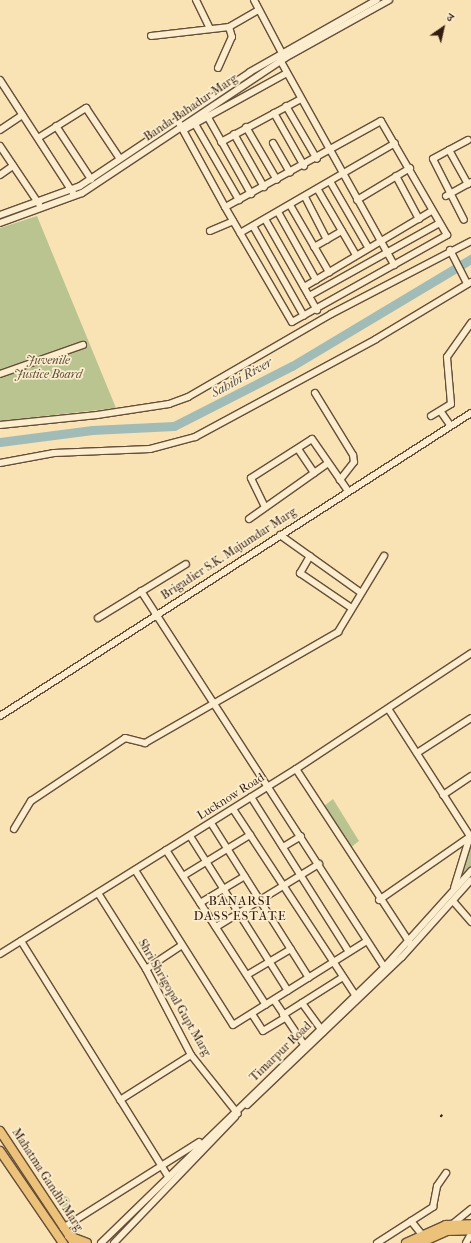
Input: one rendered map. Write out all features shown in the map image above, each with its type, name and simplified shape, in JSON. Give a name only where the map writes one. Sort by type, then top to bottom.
[{"type":"main road","name":"Mahatma Gandhi Marg","points":[[0,1131],[74,1243]]},
{"type":"main road","name":"Mahatma Gandhi Marg","points":[[0,1151],[60,1241]]},
{"type":"main road","points":[[424,1240],[452,1223],[471,1224]]},
{"type":"main road","points":[[406,1243],[424,1240],[447,1231],[471,1230]]},
{"type":"main road","points":[[68,1236],[87,1243]]},
{"type":"street","points":[[196,0],[210,29]]},
{"type":"street","points":[[254,0],[300,99],[342,176],[394,265]]},
{"type":"street","name":"Banda Bahadur Marg","points":[[0,215],[38,202],[73,193],[120,160],[182,125],[201,103],[377,0]]},
{"type":"street","name":"Banda Bahadur Marg","points":[[0,223],[41,209],[104,180],[281,57],[389,0]]},
{"type":"street","points":[[151,36],[229,27],[259,10]]},
{"type":"street","points":[[218,68],[232,37],[229,27]]},
{"type":"street","points":[[225,208],[317,159],[381,121],[448,235],[317,310],[290,320],[225,208],[182,125],[195,124],[287,73]]},
{"type":"street","points":[[0,80],[73,193]]},
{"type":"street","points":[[221,142],[246,127],[300,99]]},
{"type":"street","points":[[201,103],[221,142],[251,194]]},
{"type":"street","points":[[286,106],[317,159]]},
{"type":"street","points":[[38,138],[87,109],[120,160]]},
{"type":"street","points":[[274,113],[304,166]]},
{"type":"street","points":[[0,130],[22,115]]},
{"type":"street","points":[[195,124],[239,200]]},
{"type":"street","points":[[56,126],[91,179]]},
{"type":"street","points":[[246,127],[276,180]]},
{"type":"street","points":[[234,134],[264,187]]},
{"type":"street","points":[[464,220],[448,195],[433,159],[468,140]]},
{"type":"street","points":[[273,143],[290,173]]},
{"type":"street","points":[[240,233],[318,190],[395,143]]},
{"type":"street","points":[[0,146],[38,202],[41,209]]},
{"type":"street","points":[[448,195],[470,183],[449,150]]},
{"type":"street","points":[[0,175],[13,166]]},
{"type":"street","points":[[357,200],[410,168]]},
{"type":"street","points":[[101,173],[104,180]]},
{"type":"street","points":[[396,176],[419,219]]},
{"type":"street","points":[[330,183],[368,247]]},
{"type":"street","points":[[318,190],[356,255]]},
{"type":"street","points":[[305,197],[327,240]]},
{"type":"street","points":[[290,206],[329,272]]},
{"type":"street","points":[[278,212],[316,280]]},
{"type":"street","points":[[304,287],[368,247],[430,212]]},
{"type":"street","points":[[265,219],[317,310]]},
{"type":"street","points":[[210,231],[233,220]]},
{"type":"street","points":[[309,296],[438,224]]},
{"type":"street","points":[[253,226],[304,316]]},
{"type":"street","points":[[314,247],[342,231]]},
{"type":"street","points":[[0,425],[97,415],[169,404],[188,397],[471,241]]},
{"type":"street","points":[[0,463],[54,453],[150,449],[195,437],[376,340],[469,283],[463,276],[450,252]]},
{"type":"street","points":[[431,416],[441,412],[452,402],[446,357],[471,324]]},
{"type":"street","points":[[0,374],[83,345]]},
{"type":"street","points":[[315,393],[353,455],[354,462],[340,480]]},
{"type":"street","points":[[441,412],[450,425]]},
{"type":"street","name":"Brigadier S.K. Majumdar Marg","points":[[0,716],[450,425],[471,413]]},
{"type":"street","points":[[265,507],[250,480],[298,448],[314,440],[348,491]]},
{"type":"street","points":[[298,448],[314,473]]},
{"type":"street","points":[[248,519],[328,463]]},
{"type":"street","points":[[280,535],[360,592]]},
{"type":"street","points":[[310,556],[300,574],[350,607]]},
{"type":"street","points":[[14,829],[31,801],[125,738],[145,743],[338,632],[345,624],[350,607],[384,556]]},
{"type":"street","points":[[98,618],[186,564]]},
{"type":"street","points":[[141,591],[269,786],[386,970]]},
{"type":"street","name":"Lucknow Road","points":[[0,954],[389,710],[471,653]]},
{"type":"street","points":[[389,710],[471,836]]},
{"type":"street","points":[[417,753],[471,718]]},
{"type":"street","points":[[296,769],[378,900],[410,944]]},
{"type":"street","points":[[444,795],[471,776]]},
{"type":"street","points":[[251,797],[349,952]]},
{"type":"street","points":[[233,809],[357,998]]},
{"type":"street","points":[[210,823],[309,978]]},
{"type":"street","points":[[183,876],[250,835]]},
{"type":"street","points":[[190,836],[288,991]]},
{"type":"street","points":[[283,848],[301,836]]},
{"type":"street","points":[[378,900],[471,836]]},
{"type":"street","points":[[453,891],[471,836]]},
{"type":"street","points":[[166,850],[266,1005]]},
{"type":"street","points":[[216,927],[259,899],[319,864]]},
{"type":"street","points":[[135,870],[232,1024],[252,1014],[367,941]]},
{"type":"street","name":"Timarpur Road","points":[[410,944],[471,871]]},
{"type":"street","points":[[200,903],[245,876]]},
{"type":"street","name":"Timarpur Road","points":[[101,1243],[168,1176],[237,1113],[386,970],[453,901],[471,880]]},
{"type":"street","name":"Shri Shrigopal Gupt Marg","points":[[98,893],[146,969],[191,1055],[237,1113]]},
{"type":"street","points":[[453,901],[471,922]]},
{"type":"street","points":[[21,940],[168,1176]]},
{"type":"street","points":[[146,969],[182,945]]},
{"type":"street","points":[[247,975],[291,949]]},
{"type":"street","points":[[252,1014],[263,1031],[302,1003],[343,977]]},
{"type":"street","points":[[274,1000],[284,1017],[306,1047]]},
{"type":"street","points":[[302,1003],[322,1031]]},
{"type":"street","points":[[120,1100],[191,1055]]},
{"type":"street","points":[[63,1228],[160,1164],[206,1142]]},
{"type":"street","name":"Timarpur Road","points":[[114,1243],[206,1142]]},
{"type":"street","points":[[377,1243],[434,1207],[437,1186],[446,1173]]},
{"type":"street","points":[[447,1231],[452,1223],[471,1210]]},
{"type":"street","points":[[411,1221],[424,1240]]},
{"type":"street","points":[[466,1243],[471,1234]]},
{"type":"green space","name":"Juvenile Justice Board","points":[[37,216],[116,408],[0,421],[0,228]]},
{"type":"green space","points":[[333,799],[359,841],[350,848],[324,806]]},
{"type":"green space","points":[[471,841],[471,867],[462,877],[460,876]]},
{"type":"green space","points":[[64,1196],[68,1198],[70,1202],[68,1206],[64,1208],[60,1206],[58,1202],[60,1198]]},
{"type":"waterway","name":"Sahibi River","points":[[0,442],[92,430],[174,426],[292,366],[471,259]]},
{"type":"district","name":"BANARSI DASS ESTATE","points":[[240,910]]}]
